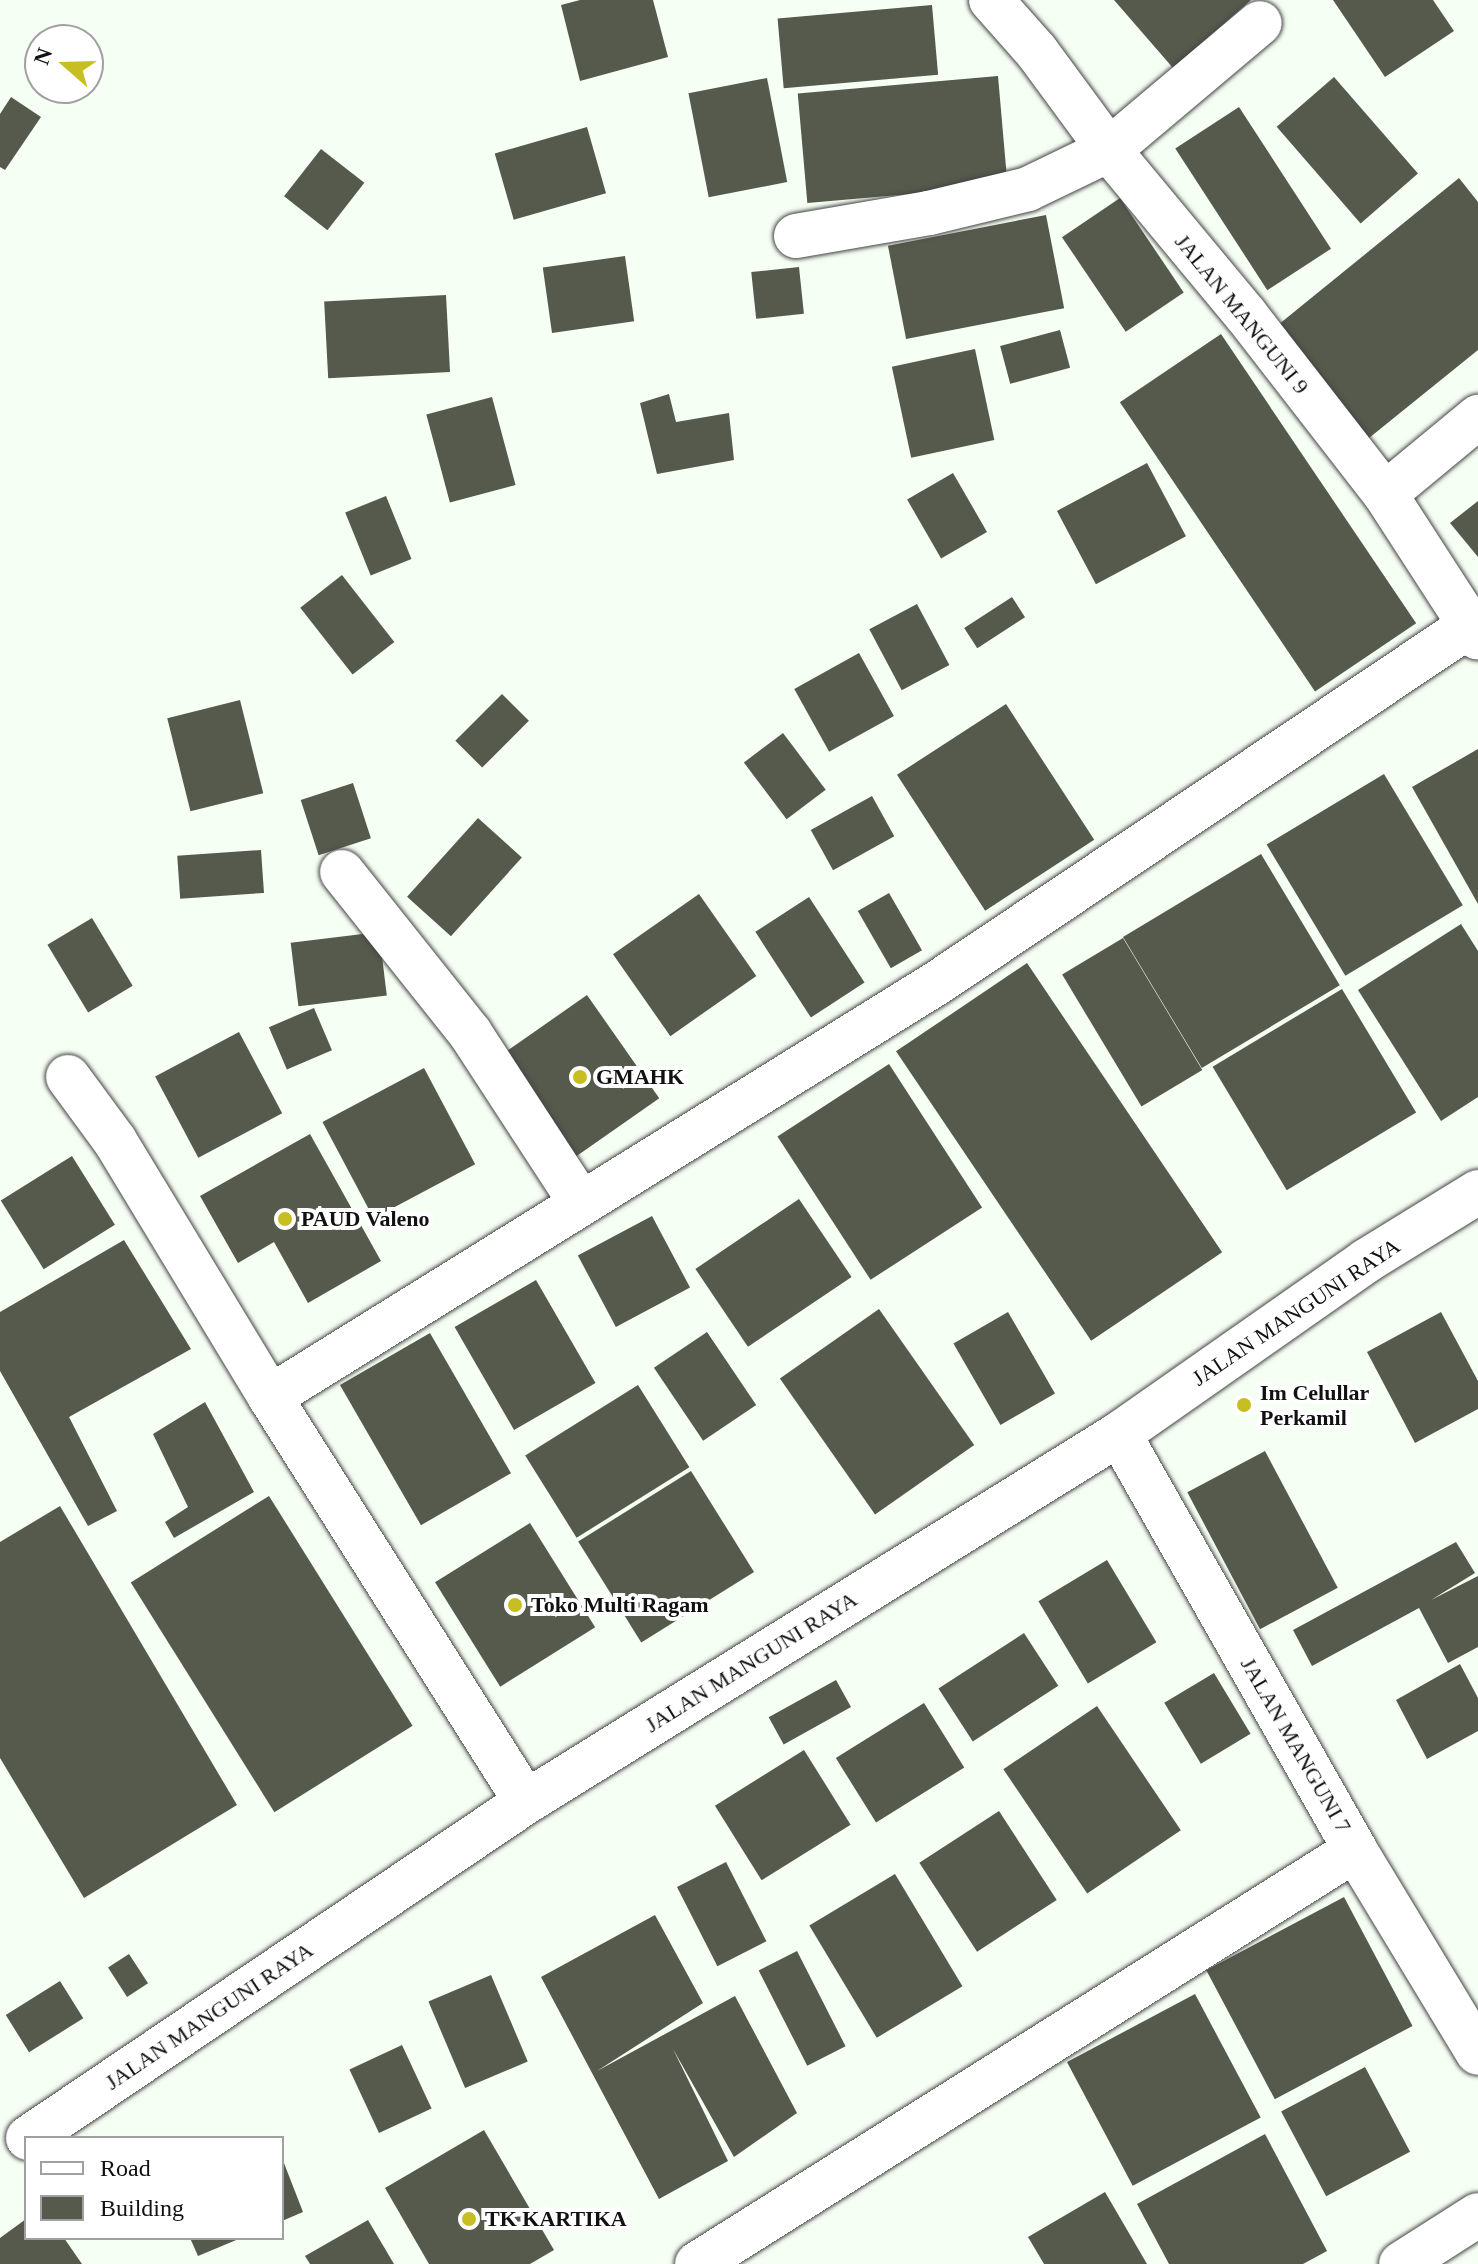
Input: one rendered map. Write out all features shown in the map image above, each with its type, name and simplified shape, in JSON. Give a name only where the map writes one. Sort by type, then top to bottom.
[{"type":"street","name":"JALAN MANGUNI 9","points":[[991,0],[1037,52],[1109,150],[1246,315],[1385,494],[1473,632]]},
{"type":"street","points":[[796,236],[938,211],[1028,189],[1109,150],[1260,23]]},
{"type":"street","points":[[1385,494],[1478,417]]},
{"type":"street","points":[[270,1397],[937,983],[1473,632]]},
{"type":"street","points":[[342,872],[470,1033],[581,1203]]},
{"type":"street","points":[[68,1077],[115,1141],[270,1397],[526,1802]]},
{"type":"street","name":"JALAN MANGUNI RAYA","points":[[31,2136],[526,1802],[1119,1434],[1366,1261],[1478,1192]]},
{"type":"street","name":"JALAN MANGUNI 7","points":[[1119,1434],[1355,1850],[1478,2053]]},
{"type":"street","points":[[697,2264],[1355,1850]]},
{"type":"street","name":"JALAN MANGUNI RAYA","points":[[0,2157],[24,2141]]},
{"type":"street","points":[[1401,2264],[1478,2215]]},
{"type":"building","points":[[580,0],[653,0],[668,57],[580,81],[561,5]]},
{"type":"building","points":[[1114,0],[1251,0],[1173,68]]},
{"type":"building","points":[[1333,0],[1433,0],[1454,31],[1385,77]]},
{"type":"building","points":[[932,5],[938,75],[784,88],[778,19]]},
{"type":"building","points":[[998,76],[1008,186],[807,203],[798,94]]},
{"type":"building","points":[[1334,77],[1418,174],[1361,223],[1277,127]]},
{"type":"building","points":[[767,78],[787,182],[709,197],[688,93]]},
{"type":"building","points":[[11,97],[41,117],[5,170],[0,167],[0,114]]},
{"type":"building","points":[[1239,107],[1331,249],[1267,290],[1175,148]]},
{"type":"building","points":[[587,127],[606,193],[514,220],[495,153]]},
{"type":"building","points":[[321,149],[364,183],[327,230],[284,196]]},
{"type":"building","points":[[1459,178],[1478,202],[1478,350],[1369,438],[1278,325]]},
{"type":"building","points":[[1120,198],[1184,293],[1126,332],[1062,237]]},
{"type":"building","points":[[1046,215],[1064,308],[906,339],[888,246]]},
{"type":"building","points":[[625,256],[634,321],[552,333],[543,268]]},
{"type":"building","points":[[799,267],[804,314],[756,319],[751,272]]},
{"type":"building","points":[[446,295],[450,372],[328,378],[324,301]]},
{"type":"building","points":[[1060,330],[1070,368],[1010,384],[1000,346]]},
{"type":"building","points":[[1221,334],[1416,623],[1315,692],[1120,402]]},
{"type":"building","points":[[975,349],[994,440],[911,458],[892,367]]},
{"type":"building","points":[[669,394],[676,422],[729,413],[734,460],[657,474],[640,403]]},
{"type":"building","points":[[492,397],[516,485],[450,502],[426,415]]},
{"type":"building","points":[[1147,463],[1186,536],[1096,584],[1057,511]]},
{"type":"building","points":[[953,473],[987,532],[941,558],[907,500]]},
{"type":"building","points":[[386,496],[411,559],[371,576],[345,512]]},
{"type":"building","points":[[1478,501],[1478,557],[1450,523]]},
{"type":"building","points":[[342,575],[394,642],[353,675],[300,608]]},
{"type":"building","points":[[1012,597],[1025,617],[977,648],[964,628]]},
{"type":"building","points":[[917,604],[949,665],[902,690],[869,629]]},
{"type":"building","points":[[859,653],[894,716],[829,752],[794,689]]},
{"type":"building","points":[[502,694],[529,721],[482,768],[455,741]]},
{"type":"building","points":[[240,700],[263,793],[190,811],[167,718]]},
{"type":"building","points":[[1006,704],[1094,840],[985,911],[897,775]]},
{"type":"building","points":[[783,733],[826,790],[787,819],[744,762]]},
{"type":"building","points":[[1478,749],[1478,904],[1412,787]]},
{"type":"building","points":[[1384,774],[1463,905],[1345,976],[1267,845]]},
{"type":"building","points":[[353,783],[371,838],[319,855],[301,800]]},
{"type":"building","points":[[872,796],[894,836],[833,870],[811,830]]},
{"type":"building","points":[[478,818],[522,857],[451,936],[407,897]]},
{"type":"building","points":[[261,850],[264,893],[180,899],[177,856]]},
{"type":"building","points":[[1261,854],[1340,985],[1202,1068],[1123,937]]},
{"type":"building","points":[[889,893],[922,950],[891,968],[858,911]]},
{"type":"building","points":[[699,894],[756,976],[670,1036],[613,954]]},
{"type":"building","points":[[809,897],[865,983],[811,1017],[755,932]]},
{"type":"building","points":[[92,918],[133,986],[88,1012],[47,945]]},
{"type":"building","points":[[1461,924],[1478,951],[1478,1097],[1441,1121],[1358,990]]},
{"type":"building","points":[[379,932],[387,996],[298,1006],[291,943]]},
{"type":"building","points":[[1123,938],[1202,1070],[1141,1107],[1062,975]]},
{"type":"building","points":[[1027,963],[1222,1252],[1091,1341],[896,1051]]},
{"type":"building","points":[[1342,989],[1416,1112],[1287,1190],[1213,1067]]},
{"type":"building","name":"GMAHK","points":[[587,995],[659,1098],[572,1159],[500,1056]]},
{"type":"building","points":[[314,1008],[332,1050],[287,1069],[269,1027]]},
{"type":"building","points":[[239,1032],[282,1113],[198,1158],[155,1077]]},
{"type":"building","points":[[889,1064],[982,1207],[871,1280],[777,1136]]},
{"type":"building","points":[[424,1068],[475,1164],[374,1218],[322,1122]]},
{"type":"building","name":"PAUD Valeno","points":[[310,1134],[381,1261],[308,1303],[274,1242],[238,1263],[200,1196]]},
{"type":"building","points":[[72,1156],[115,1225],[44,1269],[1,1201]]},
{"type":"building","points":[[799,1199],[852,1277],[748,1347],[695,1269]]},
{"type":"building","points":[[652,1216],[690,1288],[616,1327],[578,1255]]},
{"type":"building","points":[[124,1240],[191,1349],[69,1417],[117,1511],[88,1526],[0,1371],[0,1312]]},
{"type":"building","points":[[536,1280],[596,1383],[514,1430],[455,1327]]},
{"type":"building","points":[[879,1309],[974,1445],[875,1514],[780,1378]]},
{"type":"building","points":[[1008,1312],[1055,1393],[1000,1425],[953,1344]]},
{"type":"building","points":[[1441,1312],[1478,1381],[1478,1409],[1415,1443],[1367,1352]]},
{"type":"building","points":[[707,1332],[756,1405],[703,1441],[654,1368]]},
{"type":"building","points":[[430,1333],[511,1473],[421,1525],[340,1385]]},
{"type":"building","points":[[638,1385],[689,1467],[577,1538],[525,1455]]},
{"type":"building","points":[[205,1402],[254,1492],[174,1538],[165,1522],[188,1507],[153,1434]]},
{"type":"building","points":[[1265,1451],[1338,1588],[1260,1629],[1187,1492]]},
{"type":"building","points":[[691,1471],[754,1572],[641,1642],[578,1541]]},
{"type":"building","points":[[269,1496],[413,1726],[274,1812],[131,1582]]},
{"type":"building","points":[[60,1506],[237,1805],[84,1898],[0,1758],[0,1542]]},
{"type":"building","name":"Toko Multi Ragam","points":[[530,1523],[595,1627],[500,1687],[435,1582]]},
{"type":"building","points":[[1456,1542],[1475,1573],[1431,1600],[1478,1576],[1478,1647],[1448,1663],[1419,1608],[1312,1666],[1293,1630]]},
{"type":"building","points":[[1107,1560],[1156,1642],[1088,1683],[1038,1601]]},
{"type":"building","points":[[1024,1633],[1058,1686],[973,1741],[938,1689]]},
{"type":"building","points":[[1460,1664],[1478,1698],[1478,1731],[1427,1759],[1396,1700]]},
{"type":"building","points":[[1214,1673],[1251,1734],[1201,1764],[1164,1703]]},
{"type":"building","points":[[836,1680],[851,1707],[784,1744],[769,1717]]},
{"type":"building","points":[[924,1703],[964,1767],[876,1823],[836,1758]]},
{"type":"building","points":[[1097,1706],[1181,1830],[1087,1894],[1003,1769]]},
{"type":"building","points":[[804,1750],[851,1825],[762,1880],[715,1806]]},
{"type":"building","points":[[999,1811],[1057,1900],[977,1952],[919,1863]]},
{"type":"building","points":[[726,1862],[766,1941],[717,1966],[677,1887]]},
{"type":"building","points":[[895,1874],[962,1986],[877,2038],[809,1926]]},
{"type":"building","points":[[1344,1897],[1413,2026],[1275,2099],[1206,1970]]},
{"type":"building","points":[[655,1915],[703,2003],[597,2071],[735,1996],[797,2113],[734,2157],[673,2049],[728,2161],[659,2199],[541,1977]]},
{"type":"building","points":[[797,1951],[846,2046],[807,2066],[759,1971]]},
{"type":"building","points":[[129,1954],[148,1983],[127,1997],[108,1968]]},
{"type":"building","points":[[491,1975],[528,2062],[465,2088],[428,2002]]},
{"type":"building","points":[[60,1981],[83,2018],[29,2052],[6,2015]]},
{"type":"building","points":[[1195,1994],[1261,2118],[1133,2186],[1067,2062]]},
{"type":"building","points":[[402,2045],[432,2108],[379,2133],[349,2070]]},
{"type":"building","points":[[1365,2067],[1410,2152],[1326,2196],[1281,2112]]},
{"type":"building","name":"TK KARTIKA","points":[[484,2130],[554,2250],[530,2264],[429,2264],[385,2188]]},
{"type":"building","points":[[1265,2134],[1327,2251],[1303,2264],[1169,2264],[1137,2204]]},
{"type":"building","points":[[284,2163],[303,2212],[284,2220]]},
{"type":"building","points":[[1105,2192],[1147,2264],[1044,2264],[1028,2237]]},
{"type":"building","points":[[24,2220],[24,2240],[65,2240],[82,2264],[0,2264],[0,2238]]},
{"type":"building","points":[[368,2220],[394,2264],[310,2264],[305,2256]]},
{"type":"building","points":[[191,2240],[236,2240],[198,2256]]},
{"type":"place","name":"GMAHK","points":[[580,1077]]},
{"type":"place","name":"PAUD Valeno","points":[[285,1219]]},
{"type":"place","name":"Im Celullar Perkamil","points":[[1244,1405]]},
{"type":"place","name":"Toko Multi Ragam","points":[[515,1605]]},
{"type":"place","name":"TK KARTIKA","points":[[469,2219]]}]
